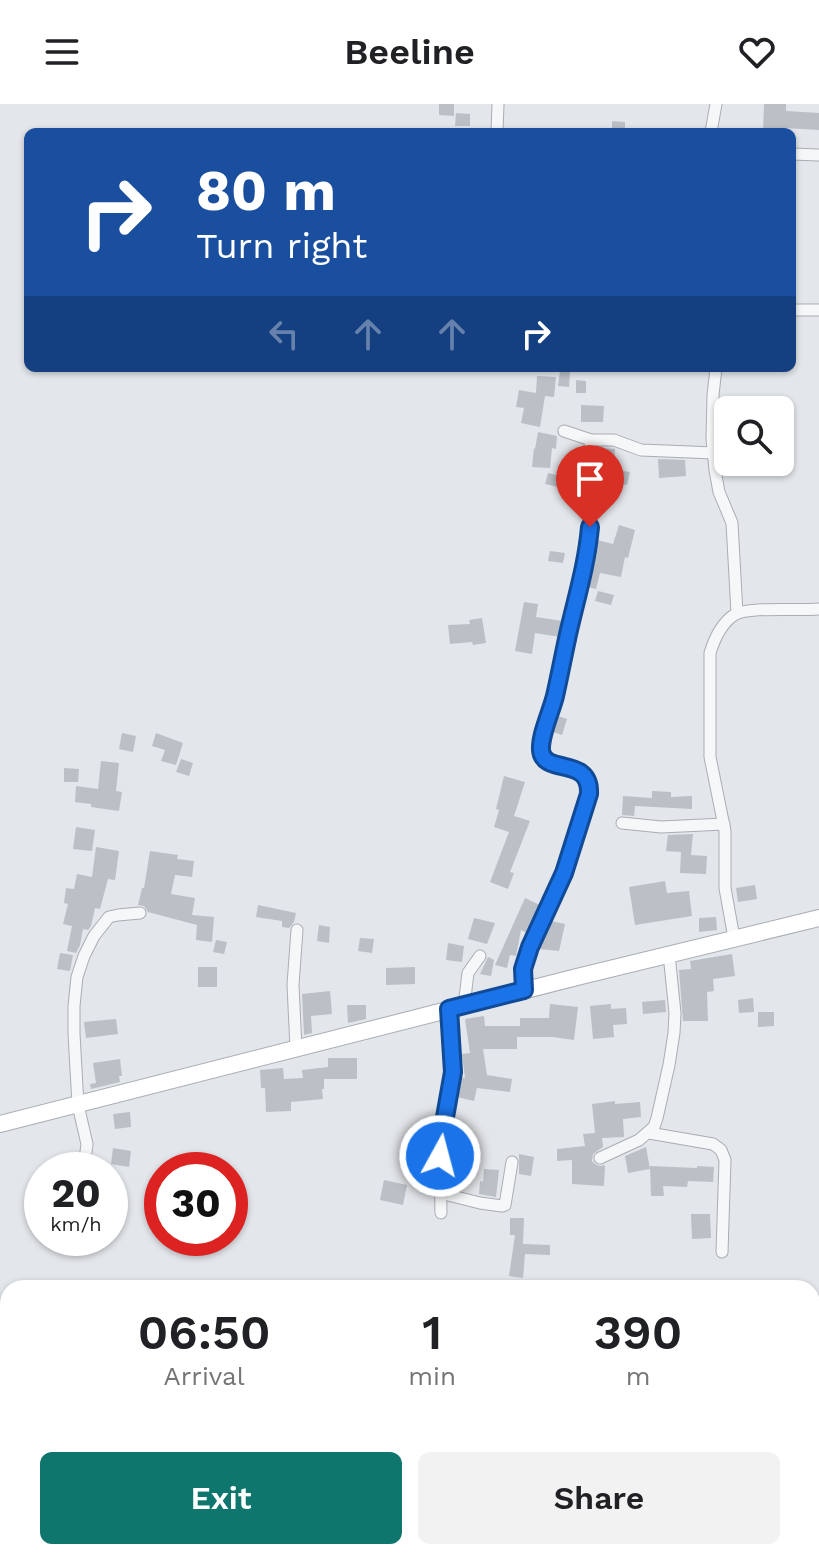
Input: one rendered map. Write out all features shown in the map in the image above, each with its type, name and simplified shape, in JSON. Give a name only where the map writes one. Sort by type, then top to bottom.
[{"type":"main road","points":[[0,1124],[819,918]]},
{"type":"street","points":[[497,128],[498,104]]},
{"type":"street","points":[[712,128],[716,104]]},
{"type":"street","points":[[796,154],[819,155]]},
{"type":"street","points":[[796,310],[819,310]]},
{"type":"street","points":[[564,431],[591,440],[614,440],[641,450],[714,453],[716,372]]},
{"type":"street","points":[[524,990],[523,969],[530,947],[564,873],[589,794],[585,777],[568,767],[546,761],[541,745],[584,569],[590,527],[583,492],[591,440]]},
{"type":"street","points":[[717,476],[719,492],[732,523],[737,613]]},
{"type":"street","points":[[734,938],[725,888],[724,824],[710,757],[710,653],[714,640],[737,613],[819,609]]},
{"type":"street","points":[[622,823],[645,827],[724,824]]},
{"type":"street","points":[[87,1152],[78,1105],[74,1006],[77,977],[94,936],[109,917],[140,913]]},
{"type":"street","points":[[296,1048],[293,985],[297,930]]},
{"type":"street","points":[[600,1158],[639,1140],[654,1127],[674,1033],[669,954]]},
{"type":"street","points":[[441,1213],[442,1134],[454,1061],[457,1008],[468,973],[480,956]]},
{"type":"street","points":[[649,1133],[713,1144],[721,1150],[725,1160],[722,1252]]},
{"type":"street","points":[[440,1193],[480,1203],[505,1205],[512,1162]]},
{"type":"building","points":[[439,104],[454,104],[454,116],[439,115]]},
{"type":"building","points":[[764,104],[786,104],[786,111],[819,113],[819,130],[763,128]]},
{"type":"building","points":[[456,113],[470,114],[470,126],[455,126]]},
{"type":"building","points":[[612,121],[625,122],[625,128],[612,128]]},
{"type":"building","points":[[560,372],[570,372],[569,387],[558,386]]},
{"type":"building","points":[[537,376],[556,377],[554,397],[545,396],[540,427],[521,423],[524,408],[516,407],[519,390],[536,393]]},
{"type":"building","points":[[576,380],[586,381],[586,393],[576,393]]},
{"type":"building","points":[[581,405],[604,406],[603,422],[581,422]]},
{"type":"building","points":[[538,432],[557,436],[550,468],[532,467]]},
{"type":"building","points":[[598,448],[615,449],[613,469],[630,472],[627,485],[593,482]]},
{"type":"building","points":[[658,459],[685,460],[686,476],[659,478]]},
{"type":"building","points":[[548,473],[565,477],[563,488],[545,484]]},
{"type":"building","points":[[619,525],[635,530],[621,577],[600,573],[596,589],[588,587],[597,540],[613,544]]},
{"type":"building","points":[[550,551],[565,553],[563,563],[548,561]]},
{"type":"building","points":[[598,591],[614,595],[611,605],[595,601]]},
{"type":"building","points":[[524,602],[538,604],[536,617],[562,621],[560,637],[535,633],[532,654],[515,651]]},
{"type":"building","points":[[482,618],[486,643],[450,644],[448,625],[470,624],[469,620]]},
{"type":"building","points":[[558,716],[567,719],[562,735],[553,732]]},
{"type":"building","points":[[122,733],[136,736],[133,752],[119,749]]},
{"type":"building","points":[[156,733],[183,743],[176,765],[161,761],[165,750],[152,746]]},
{"type":"building","points":[[181,759],[193,763],[189,776],[176,772]]},
{"type":"building","points":[[101,761],[119,763],[116,791],[122,792],[119,811],[75,802],[76,786],[98,789]]},
{"type":"building","points":[[64,768],[79,769],[78,782],[64,782]]},
{"type":"building","points":[[504,776],[525,782],[514,816],[530,821],[510,872],[514,873],[508,889],[490,882],[509,832],[494,827]]},
{"type":"building","points":[[652,791],[671,792],[671,797],[692,796],[692,809],[635,806],[634,816],[622,815],[623,796],[652,798]]},
{"type":"building","points":[[76,827],[95,830],[92,851],[73,849]]},
{"type":"building","points":[[693,834],[691,855],[707,856],[706,874],[680,873],[681,852],[666,851],[668,835]]},
{"type":"building","points":[[96,847],[119,851],[115,880],[108,879],[100,909],[95,908],[88,930],[83,929],[76,953],[67,951],[72,926],[63,924],[68,904],[64,903],[66,888],[74,889],[77,874],[92,877]]},
{"type":"building","points":[[150,851],[194,861],[192,877],[175,875],[171,894],[195,898],[192,915],[214,917],[212,942],[196,940],[197,925],[148,912],[144,906],[138,905]]},
{"type":"building","points":[[665,881],[667,893],[689,891],[692,916],[635,925],[629,887]]},
{"type":"building","points":[[755,885],[757,899],[738,902],[736,888]]},
{"type":"building","points":[[525,898],[540,905],[527,933],[521,930],[516,956],[510,955],[507,968],[495,965]]},
{"type":"building","points":[[258,905],[296,913],[294,922],[289,928],[282,927],[282,921],[256,917]]},
{"type":"building","points":[[716,917],[717,930],[699,932],[699,918]]},
{"type":"building","points":[[474,918],[495,923],[487,944],[468,939]]},
{"type":"building","points":[[551,921],[565,924],[559,951],[539,949]]},
{"type":"building","points":[[319,925],[330,927],[329,943],[317,941]]},
{"type":"building","points":[[360,938],[374,939],[372,953],[358,951]]},
{"type":"building","points":[[216,940],[227,942],[224,954],[213,952]]},
{"type":"building","points":[[448,943],[464,946],[462,962],[446,960]]},
{"type":"building","points":[[60,953],[73,955],[70,971],[57,969]]},
{"type":"building","points":[[732,954],[735,976],[713,979],[714,991],[707,992],[708,1021],[683,1021],[679,970],[691,969],[690,961]]},
{"type":"building","points":[[488,957],[494,960],[491,976],[480,974]]},
{"type":"building","points":[[198,967],[217,967],[217,987],[198,987]]},
{"type":"building","points":[[415,967],[415,984],[386,985],[386,968]]},
{"type":"building","points":[[330,991],[332,1014],[311,1016],[312,1033],[304,1035],[302,994]]},
{"type":"building","points":[[753,998],[754,1012],[739,1013],[738,1000]]},
{"type":"building","points":[[665,1000],[666,1012],[643,1014],[642,1002]]},
{"type":"building","points":[[550,1004],[578,1007],[574,1040],[517,1037],[517,1049],[483,1049],[487,1075],[512,1079],[510,1092],[477,1088],[474,1101],[457,1097],[460,1077],[465,1078],[462,1054],[470,1053],[465,1019],[484,1016],[485,1026],[520,1026],[520,1018],[549,1018]]},
{"type":"building","points":[[611,1004],[611,1009],[626,1008],[627,1024],[613,1025],[614,1037],[593,1039],[590,1006]]},
{"type":"building","points":[[347,1005],[366,1005],[366,1019],[348,1023]]},
{"type":"building","points":[[758,1012],[774,1012],[774,1026],[758,1027]]},
{"type":"building","points":[[116,1019],[118,1034],[86,1038],[84,1022]]},
{"type":"building","points":[[328,1058],[357,1058],[357,1079],[324,1079],[323,1099],[291,1102],[291,1111],[266,1112],[265,1088],[261,1088],[260,1070],[283,1068],[284,1079],[303,1078],[302,1070],[328,1067]]},
{"type":"building","points":[[120,1059],[120,1082],[91,1089],[90,1084],[96,1083],[93,1063]]},
{"type":"building","points":[[615,1101],[615,1104],[640,1102],[641,1117],[623,1119],[624,1137],[602,1138],[603,1147],[593,1154],[595,1164],[605,1165],[604,1186],[572,1184],[572,1160],[557,1161],[557,1149],[585,1146],[583,1134],[595,1133],[592,1104]]},
{"type":"building","points":[[130,1112],[131,1127],[115,1129],[113,1114]]},
{"type":"building","points":[[646,1147],[650,1169],[628,1173],[625,1156]]},
{"type":"building","points":[[113,1148],[131,1151],[129,1167],[128,1152],[112,1152]]},
{"type":"building","points":[[519,1154],[534,1157],[531,1176],[519,1174]]},
{"type":"building","points":[[650,1166],[714,1167],[713,1182],[688,1181],[687,1187],[663,1186],[664,1196],[651,1196]]},
{"type":"building","points":[[484,1169],[499,1170],[496,1197],[479,1194]]},
{"type":"building","points":[[384,1180],[407,1185],[403,1205],[380,1200]]},
{"type":"building","points":[[691,1214],[710,1214],[711,1238],[692,1239]]},
{"type":"building","points":[[510,1218],[524,1218],[523,1244],[550,1245],[550,1255],[525,1254],[523,1278],[509,1276],[515,1235],[510,1235]]},
{"type":"route","points":[[440,1156],[454,1061],[449,1009],[524,990],[523,969],[530,947],[564,873],[589,794],[585,777],[568,767],[546,761],[541,745],[584,569],[590,527]]}]
